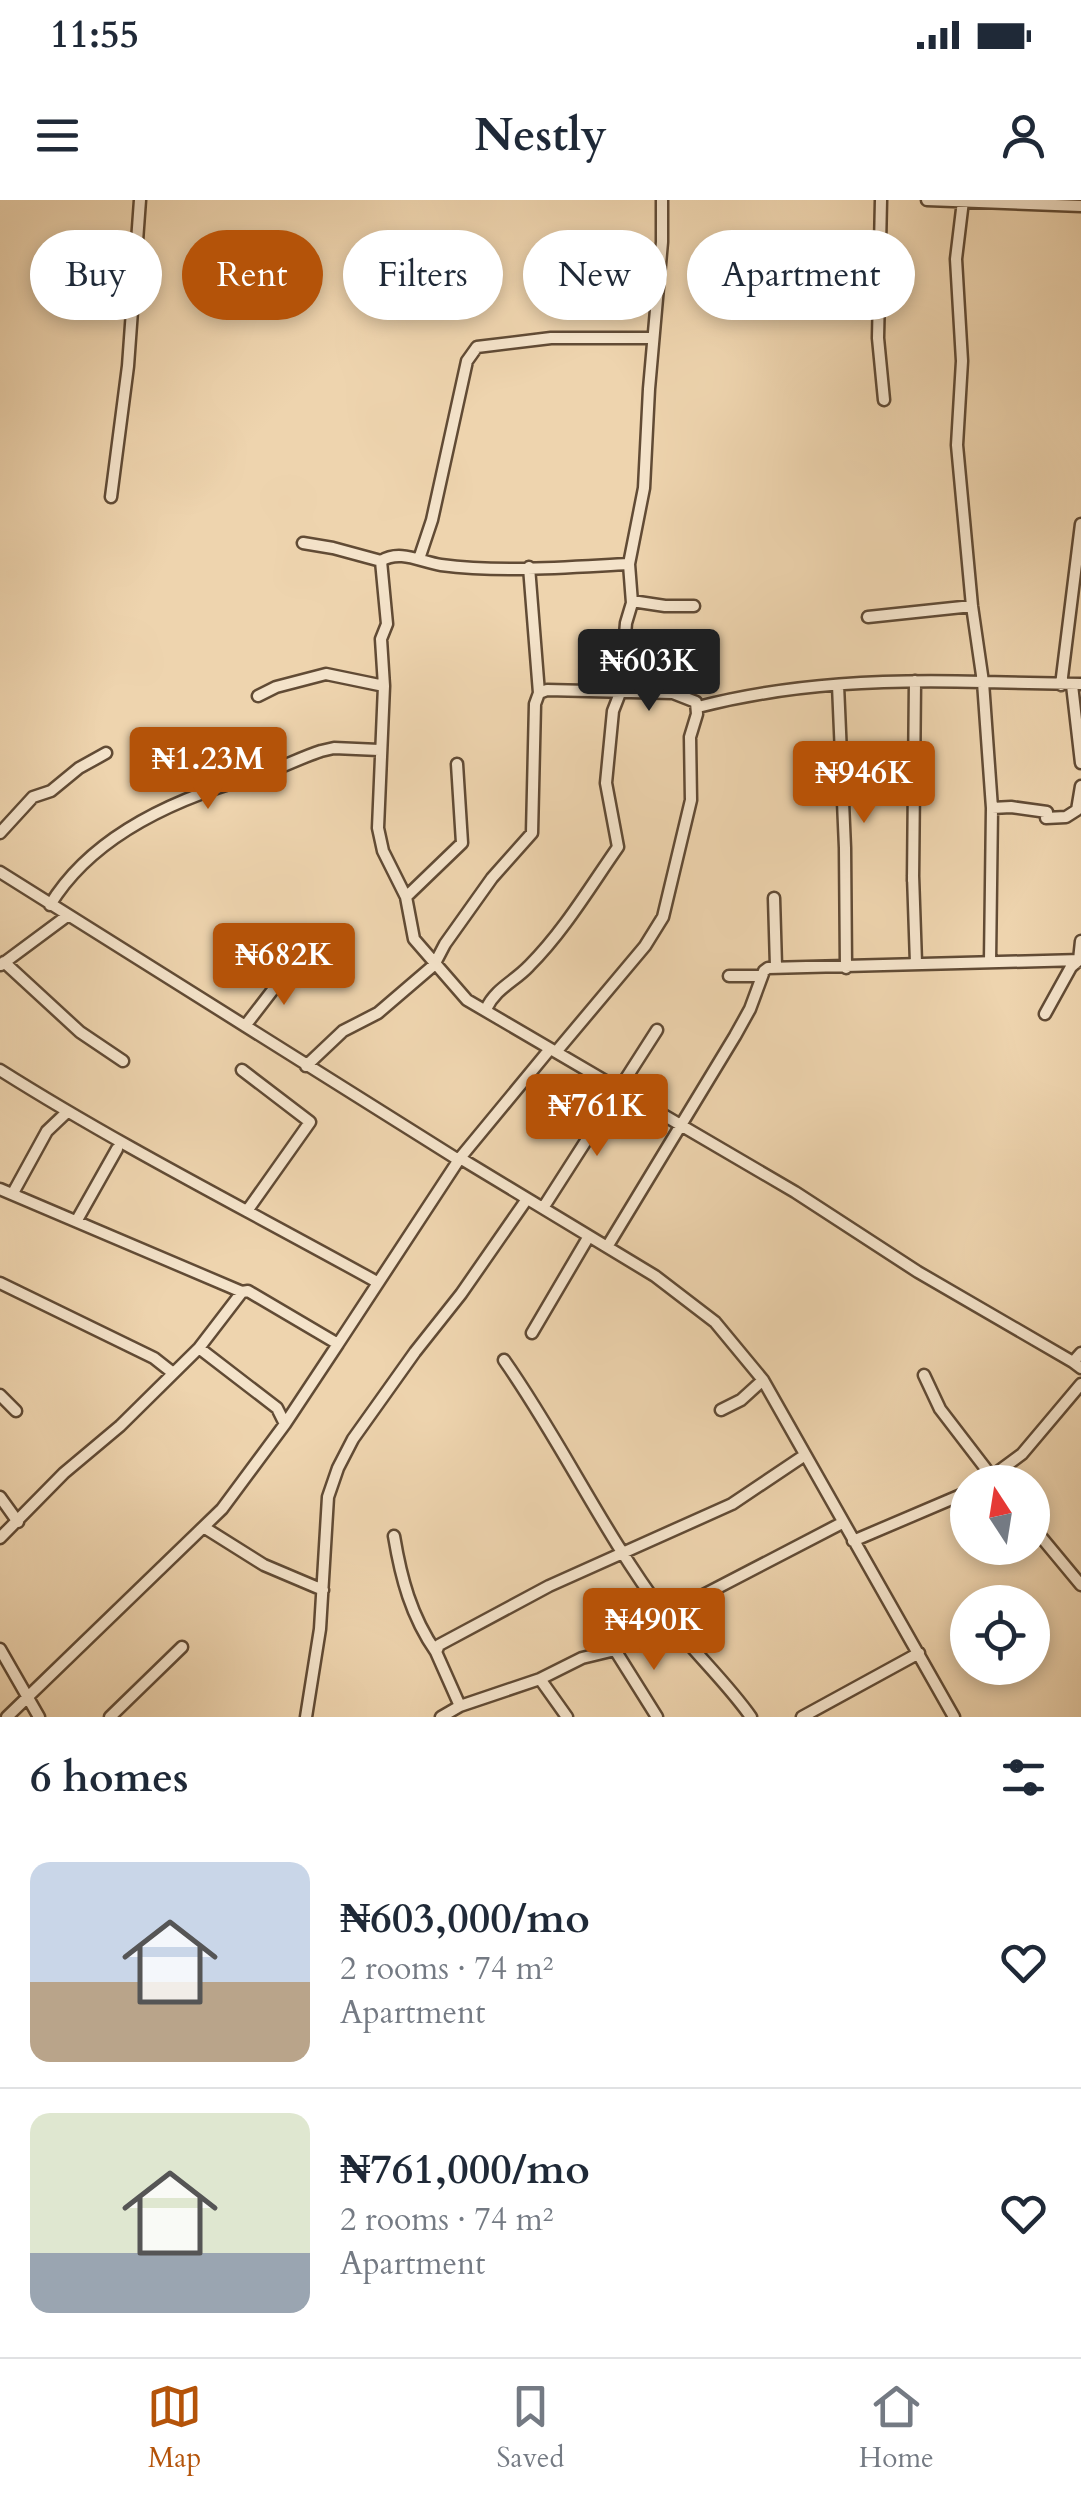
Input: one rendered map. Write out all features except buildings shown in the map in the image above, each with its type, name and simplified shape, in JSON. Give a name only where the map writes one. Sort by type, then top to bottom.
[{"type":"street","points":[[112,497],[128,366],[140,200]]},
{"type":"street","points":[[486,1010],[496,992],[547,946],[618,847],[606,783],[613,711],[620,693],[632,601],[629,564],[644,488],[662,200]]},
{"type":"street","points":[[881,200],[878,338],[884,400]]},
{"type":"street","points":[[927,200],[1081,206]]},
{"type":"street","points":[[963,202],[956,259],[962,362],[956,444],[972,606],[984,682],[992,808],[990,961]]},
{"type":"street","points":[[420,560],[466,361],[477,347],[551,338],[653,338]]},
{"type":"street","points":[[1081,524],[1071,685],[1081,762]]},
{"type":"street","points":[[303,544],[381,561],[395,556],[439,565],[629,564]]},
{"type":"street","points":[[381,561],[387,624],[381,639],[384,686],[379,840],[406,897],[414,939],[434,965],[466,1000],[795,1192],[918,1272],[1078,1361]]},
{"type":"street","points":[[306,1066],[343,1031],[378,1012],[434,965],[444,944],[482,892],[532,834],[535,704],[539,693],[529,567]]},
{"type":"street","points":[[632,601],[694,606]]},
{"type":"street","points":[[868,617],[972,606]]},
{"type":"street","points":[[258,696],[276,687],[326,674],[384,686]]},
{"type":"street","points":[[698,707],[752,693],[838,685],[915,681],[1071,685]]},
{"type":"street","points":[[913,881],[915,681]]},
{"type":"street","points":[[838,685],[846,968]]},
{"type":"street","points":[[7,1717],[205,1528],[286,1424],[458,1159],[645,946],[662,917],[692,800],[690,737],[696,702],[673,693],[539,693]]},
{"type":"street","points":[[50,904],[62,884],[93,852],[193,797],[321,751],[379,750]]},
{"type":"street","points":[[0,832],[33,796],[51,791],[79,768],[106,753]]},
{"type":"street","points":[[406,897],[462,843],[457,764]]},
{"type":"street","points":[[992,808],[1066,816],[1077,810],[1081,786]]},
{"type":"street","points":[[912,822],[916,964]]},
{"type":"street","points":[[846,968],[849,855]]},
{"type":"street","points":[[0,872],[306,1066],[655,1276],[715,1322],[763,1380],[954,1717]]},
{"type":"street","points":[[774,898],[776,966]]},
{"type":"street","points":[[67,916],[2,964],[80,1032],[124,1061]]},
{"type":"street","points":[[1046,1014],[1071,967],[1080,960],[1081,941]]},
{"type":"street","points":[[607,1247],[750,1009],[764,971],[776,966],[846,968],[1080,960]]},
{"type":"street","points":[[245,1026],[292,965]]},
{"type":"street","points":[[729,976],[761,976]]},
{"type":"street","points":[[543,1208],[657,1030]]},
{"type":"street","points":[[0,1070],[66,1112],[314,1244],[377,1282]]},
{"type":"street","points":[[242,1070],[310,1122],[247,1211]]},
{"type":"street","points":[[12,1193],[47,1131],[66,1112]]},
{"type":"street","points":[[77,1220],[117,1149]]},
{"type":"street","points":[[0,1189],[242,1292],[248,1291],[338,1344]]},
{"type":"street","points":[[306,1717],[324,1590],[328,1497],[338,1468],[415,1352],[528,1199]]},
{"type":"street","points":[[532,1333],[589,1236]]},
{"type":"street","points":[[0,1283],[162,1362],[173,1373]]},
{"type":"street","points":[[0,1538],[199,1348],[242,1292]]},
{"type":"street","points":[[199,1348],[277,1408],[286,1424]]},
{"type":"street","points":[[504,1360],[664,1615],[751,1717]]},
{"type":"street","points":[[924,1375],[940,1409],[980,1465]]},
{"type":"street","points":[[721,1410],[741,1400],[763,1380]]},
{"type":"street","points":[[1009,1465],[1081,1384]]},
{"type":"street","points":[[0,1395],[16,1411]]},
{"type":"street","points":[[436,1652],[438,1645],[490,1615],[732,1504],[806,1454]]},
{"type":"street","points":[[0,1497],[18,1522]]},
{"type":"street","points":[[853,1541],[950,1500]]},
{"type":"street","points":[[444,1716],[460,1706],[540,1679],[582,1658],[615,1650],[664,1615],[842,1523]]},
{"type":"street","points":[[205,1528],[264,1566],[324,1590]]},
{"type":"street","points":[[394,1536],[402,1580],[415,1616],[460,1706]]},
{"type":"street","points":[[1050,1548],[1081,1585]]},
{"type":"street","points":[[110,1717],[182,1647]]},
{"type":"street","points":[[0,1649],[38,1717]]},
{"type":"street","points":[[615,1650],[657,1717]]},
{"type":"street","points":[[802,1717],[919,1653]]},
{"type":"street","points":[[540,1679],[567,1717]]}]
